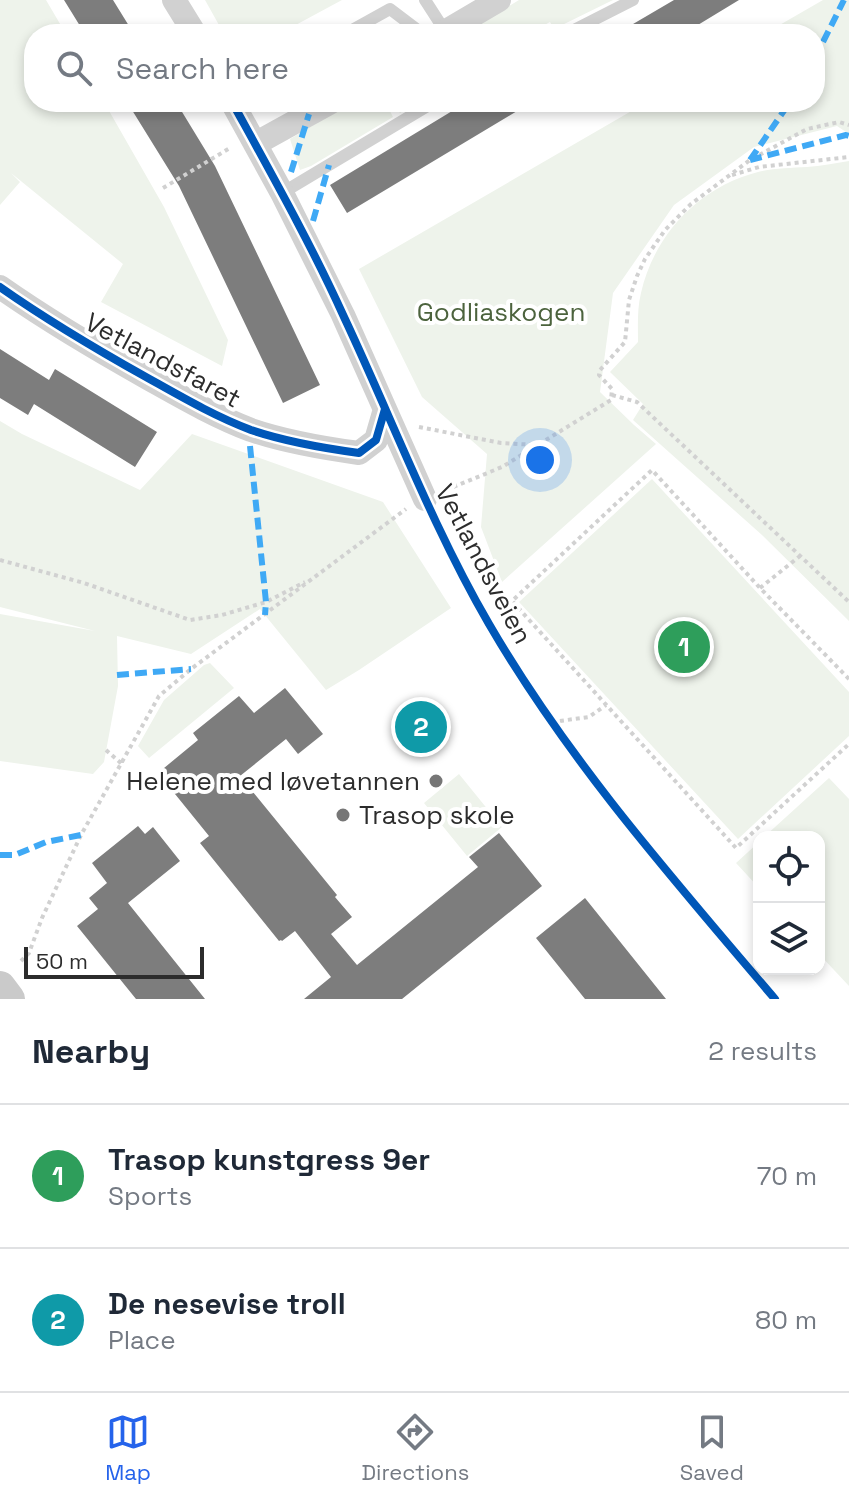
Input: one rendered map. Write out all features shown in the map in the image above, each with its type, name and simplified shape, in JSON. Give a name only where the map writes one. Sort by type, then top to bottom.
[{"type":"main road","points":[[0,987],[9,999]]},
{"type":"street","points":[[174,0],[189,24]]},
{"type":"street","points":[[457,24],[499,0]]},
{"type":"street","name":"Vetlandsveien","points":[[235,112],[246,144],[282,193],[343,315],[425,499]]},
{"type":"street","points":[[246,144],[305,112]]},
{"type":"street","name":"Vetlandsfaret","points":[[0,287],[54,324],[139,373],[202,408],[253,431],[319,448],[359,453],[376,440],[385,409]]},
{"type":"lane","points":[[425,0],[438,24]]},
{"type":"lane","points":[[586,24],[633,0]]},
{"type":"lane","points":[[363,24],[390,9],[410,24]]},
{"type":"lane","points":[[282,193],[417,112]]},
{"type":"path","points":[[21,961],[29,953],[81,835],[159,696],[412,504],[502,467],[611,400],[612,389],[599,375],[600,370],[625,342],[629,300],[637,276],[665,230],[691,204],[750,160],[807,129],[839,122],[849,125]]},
{"type":"path","points":[[163,188],[246,144]]},
{"type":"path","points":[[730,176],[759,167],[849,157]]},
{"type":"path","points":[[612,394],[637,402],[849,602]]},
{"type":"path","points":[[418,427],[501,443],[539,445]]},
{"type":"path","points":[[848,675],[760,588],[652,470],[512,601],[736,848],[849,744]]},
{"type":"path","points":[[760,588],[800,556]]},
{"type":"path","points":[[0,560],[84,583],[190,620],[222,615],[266,602],[317,576]]},
{"type":"path","points":[[552,722],[589,717],[606,705]]},
{"type":"path","points":[[545,711],[559,731]]},
{"type":"path","points":[[106,750],[122,764]]},
{"type":"green space","points":[[0,0],[46,0],[60,24],[24,24],[24,112],[110,112],[164,207],[228,340],[222,366],[101,302],[123,264],[11,173],[20,182],[0,205]]},
{"type":"green space","points":[[205,0],[342,0],[298,24],[218,24]]},
{"type":"green space","points":[[519,0],[613,0],[564,24],[479,24]]},
{"type":"green space","name":"Godliaskogen","points":[[823,0],[849,0],[849,134],[837,126],[754,147],[674,205],[613,293],[600,392],[656,444],[502,582],[481,527],[487,454],[422,397],[359,269],[630,112],[825,112],[825,24],[781,24]]},
{"type":"green space","points":[[335,112],[390,112],[393,117],[300,170],[290,139]]},
{"type":"green space","points":[[849,161],[849,621],[762,535],[633,420],[643,404],[610,372],[638,342],[640,299],[647,272],[656,252],[682,216],[717,189],[758,172]]},
{"type":"green space","points":[[0,421],[140,490],[192,434],[383,502],[451,608],[326,690],[260,609],[191,654],[117,636],[118,686],[104,762],[93,774],[0,761],[0,614],[95,631],[0,607]]},
{"type":"green space","points":[[652,479],[849,692],[849,736],[738,839],[519,602]]},
{"type":"green space","points":[[210,663],[234,688],[149,758],[138,746],[164,700]]},
{"type":"green space","points":[[459,774],[502,827],[467,856],[424,803]]},
{"type":"green space","points":[[829,778],[849,799],[849,986],[825,960],[825,831],[771,831]]},
{"type":"green space","points":[[753,847],[753,881],[736,863]]},
{"type":"building","points":[[64,0],[113,0],[128,24],[79,24]]},
{"type":"building","points":[[674,0],[739,0],[699,24],[633,24]]},
{"type":"building","points":[[133,112],[182,112],[215,166],[320,385],[283,403],[179,186]]},
{"type":"building","points":[[450,112],[515,112],[347,213],[330,185]]},
{"type":"building","points":[[0,349],[49,380],[55,369],[157,432],[135,467],[34,404],[28,415],[0,398]]},
{"type":"building","points":[[285,688],[323,734],[298,754],[286,739],[240,776],[352,917],[331,934],[357,965],[478,867],[469,857],[499,833],[542,886],[402,999],[304,999],[331,977],[295,931],[279,941],[200,843],[209,836],[158,773],[198,740],[193,733],[239,696],[254,713]]},
{"type":"building","points":[[138,826],[145,834],[153,827],[180,861],[128,903],[205,999],[136,999],[77,926],[98,909],[89,898],[107,883],[92,863]]},
{"type":"building","points":[[585,898],[666,999],[585,999],[536,938]]},
{"type":"marked path","points":[[825,38],[844,0]]},
{"type":"marked path","points":[[750,160],[783,112]]},
{"type":"marked path","points":[[291,172],[309,114]]},
{"type":"marked path","points":[[750,160],[849,136]]},
{"type":"marked path","points":[[313,221],[329,165]]},
{"type":"marked path","points":[[250,446],[265,615]]},
{"type":"marked path","points":[[117,675],[191,669]]},
{"type":"marked path","points":[[0,855],[15,855],[46,842],[81,835]]},
{"type":"cycle path","points":[[237,112],[318,263],[431,511],[489,624],[587,771],[775,999]]},
{"type":"cycle path","points":[[0,287],[72,334],[172,391],[251,430],[304,444],[359,453],[376,440],[385,409]]},
{"type":"place","name":"Trasop kunstgress 9er","points":[[684,647]]},
{"type":"place","name":"De nesevise troll","points":[[421,727]]},
{"type":"place","name":"Helene med løvetannen","points":[[436,781]]},
{"type":"place","name":"Trasop skole","points":[[343,815]]}]
